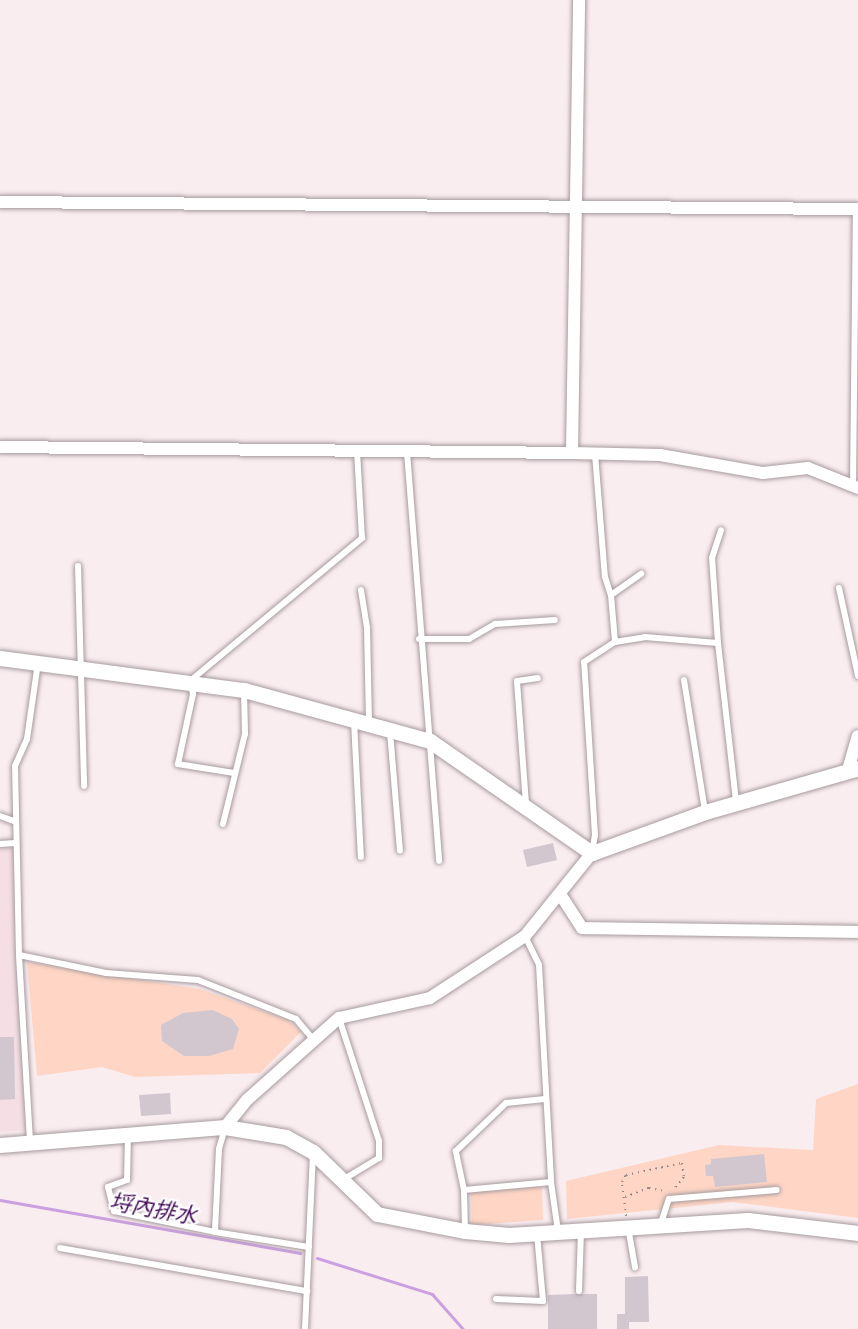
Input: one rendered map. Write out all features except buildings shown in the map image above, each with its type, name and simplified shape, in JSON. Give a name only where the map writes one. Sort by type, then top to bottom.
[{"type":"street","points":[[572,453],[579,0]]},
{"type":"street","points":[[0,202],[857,209]]},
{"type":"street","points":[[0,447],[660,455],[763,473],[808,468],[855,488]]},
{"type":"street","points":[[0,658],[190,681],[244,690],[430,741],[526,805],[592,853]]},
{"type":"street","points":[[225,1127],[248,1099],[339,1018],[430,998],[525,936],[592,853],[705,812],[736,805],[853,769],[858,736]]},
{"type":"street","points":[[560,894],[582,928],[858,932]]},
{"type":"street","points":[[0,1145],[225,1127],[286,1137],[313,1152],[377,1214],[465,1231],[537,1233],[661,1223],[782,1221],[858,1233]]},
{"type":"lane","points":[[855,488],[857,209]]},
{"type":"lane","points":[[234,773],[178,764],[193,694],[190,681],[362,538],[357,452]]},
{"type":"lane","points":[[407,452],[419,639],[440,861]]},
{"type":"lane","points":[[595,454],[605,577],[611,595],[615,642]]},
{"type":"lane","points":[[721,530],[712,558],[718,643],[736,805]]},
{"type":"lane","points":[[78,566],[84,786]]},
{"type":"lane","points":[[611,595],[641,574]]},
{"type":"lane","points":[[839,588],[858,676]]},
{"type":"lane","points":[[361,590],[367,627],[361,722],[361,857]]},
{"type":"lane","points":[[419,639],[468,639],[495,624],[555,620]]},
{"type":"lane","points":[[592,853],[595,835],[584,662],[615,642],[645,637],[718,643]]},
{"type":"lane","points":[[30,1142],[14,821],[15,766],[27,739],[38,663]]},
{"type":"lane","points":[[526,805],[517,681],[538,678]]},
{"type":"lane","points":[[684,680],[705,812]]},
{"type":"lane","points":[[223,824],[245,734],[244,690]]},
{"type":"lane","points":[[390,730],[400,851]]},
{"type":"lane","points":[[0,816],[14,821]]},
{"type":"lane","points":[[0,844],[15,843]]},
{"type":"lane","points":[[525,936],[538,965],[551,1182],[558,1232]]},
{"type":"lane","points":[[19,955],[106,973],[198,980],[296,1019],[313,1039]]},
{"type":"lane","points":[[339,1018],[379,1141],[379,1158],[343,1180]]},
{"type":"lane","points":[[465,1231],[464,1190],[456,1151],[506,1104],[545,1099]]},
{"type":"lane","points":[[215,1232],[219,1149],[225,1127]]},
{"type":"lane","points":[[128,1134],[127,1180],[108,1187],[114,1211],[215,1232],[309,1247]]},
{"type":"lane","points":[[305,1329],[313,1152]]},
{"type":"lane","points":[[464,1190],[551,1182]]},
{"type":"lane","points":[[661,1223],[669,1199],[777,1191]]},
{"type":"lane","points":[[628,1226],[635,1267]]},
{"type":"lane","points":[[579,1291],[581,1230]]},
{"type":"lane","points":[[496,1299],[543,1301],[537,1233]]},
{"type":"lane","points":[[60,1248],[307,1291]]},
{"type":"path","points":[[615,1217],[626,1216],[622,1182],[626,1175],[682,1163],[684,1177],[669,1194],[649,1188],[625,1197]]},
{"type":"shaded area","points":[[14,848],[27,1130],[0,1132],[0,849]]},
{"type":"shaded area","points":[[27,962],[200,989],[288,1020],[301,1032],[260,1073],[135,1077],[102,1067],[37,1076]]},
{"type":"shaded area","points":[[858,1084],[858,1218],[732,1202],[567,1219],[566,1181],[719,1145],[813,1150],[816,1099]]},
{"type":"shaded area","points":[[542,1187],[543,1220],[472,1225],[471,1190]]},
{"type":"waterway","name":"埒內排水","points":[[0,1200],[300,1253]]},
{"type":"waterway","name":"埒內排水","points":[[317,1258],[432,1294],[463,1329]]}]
